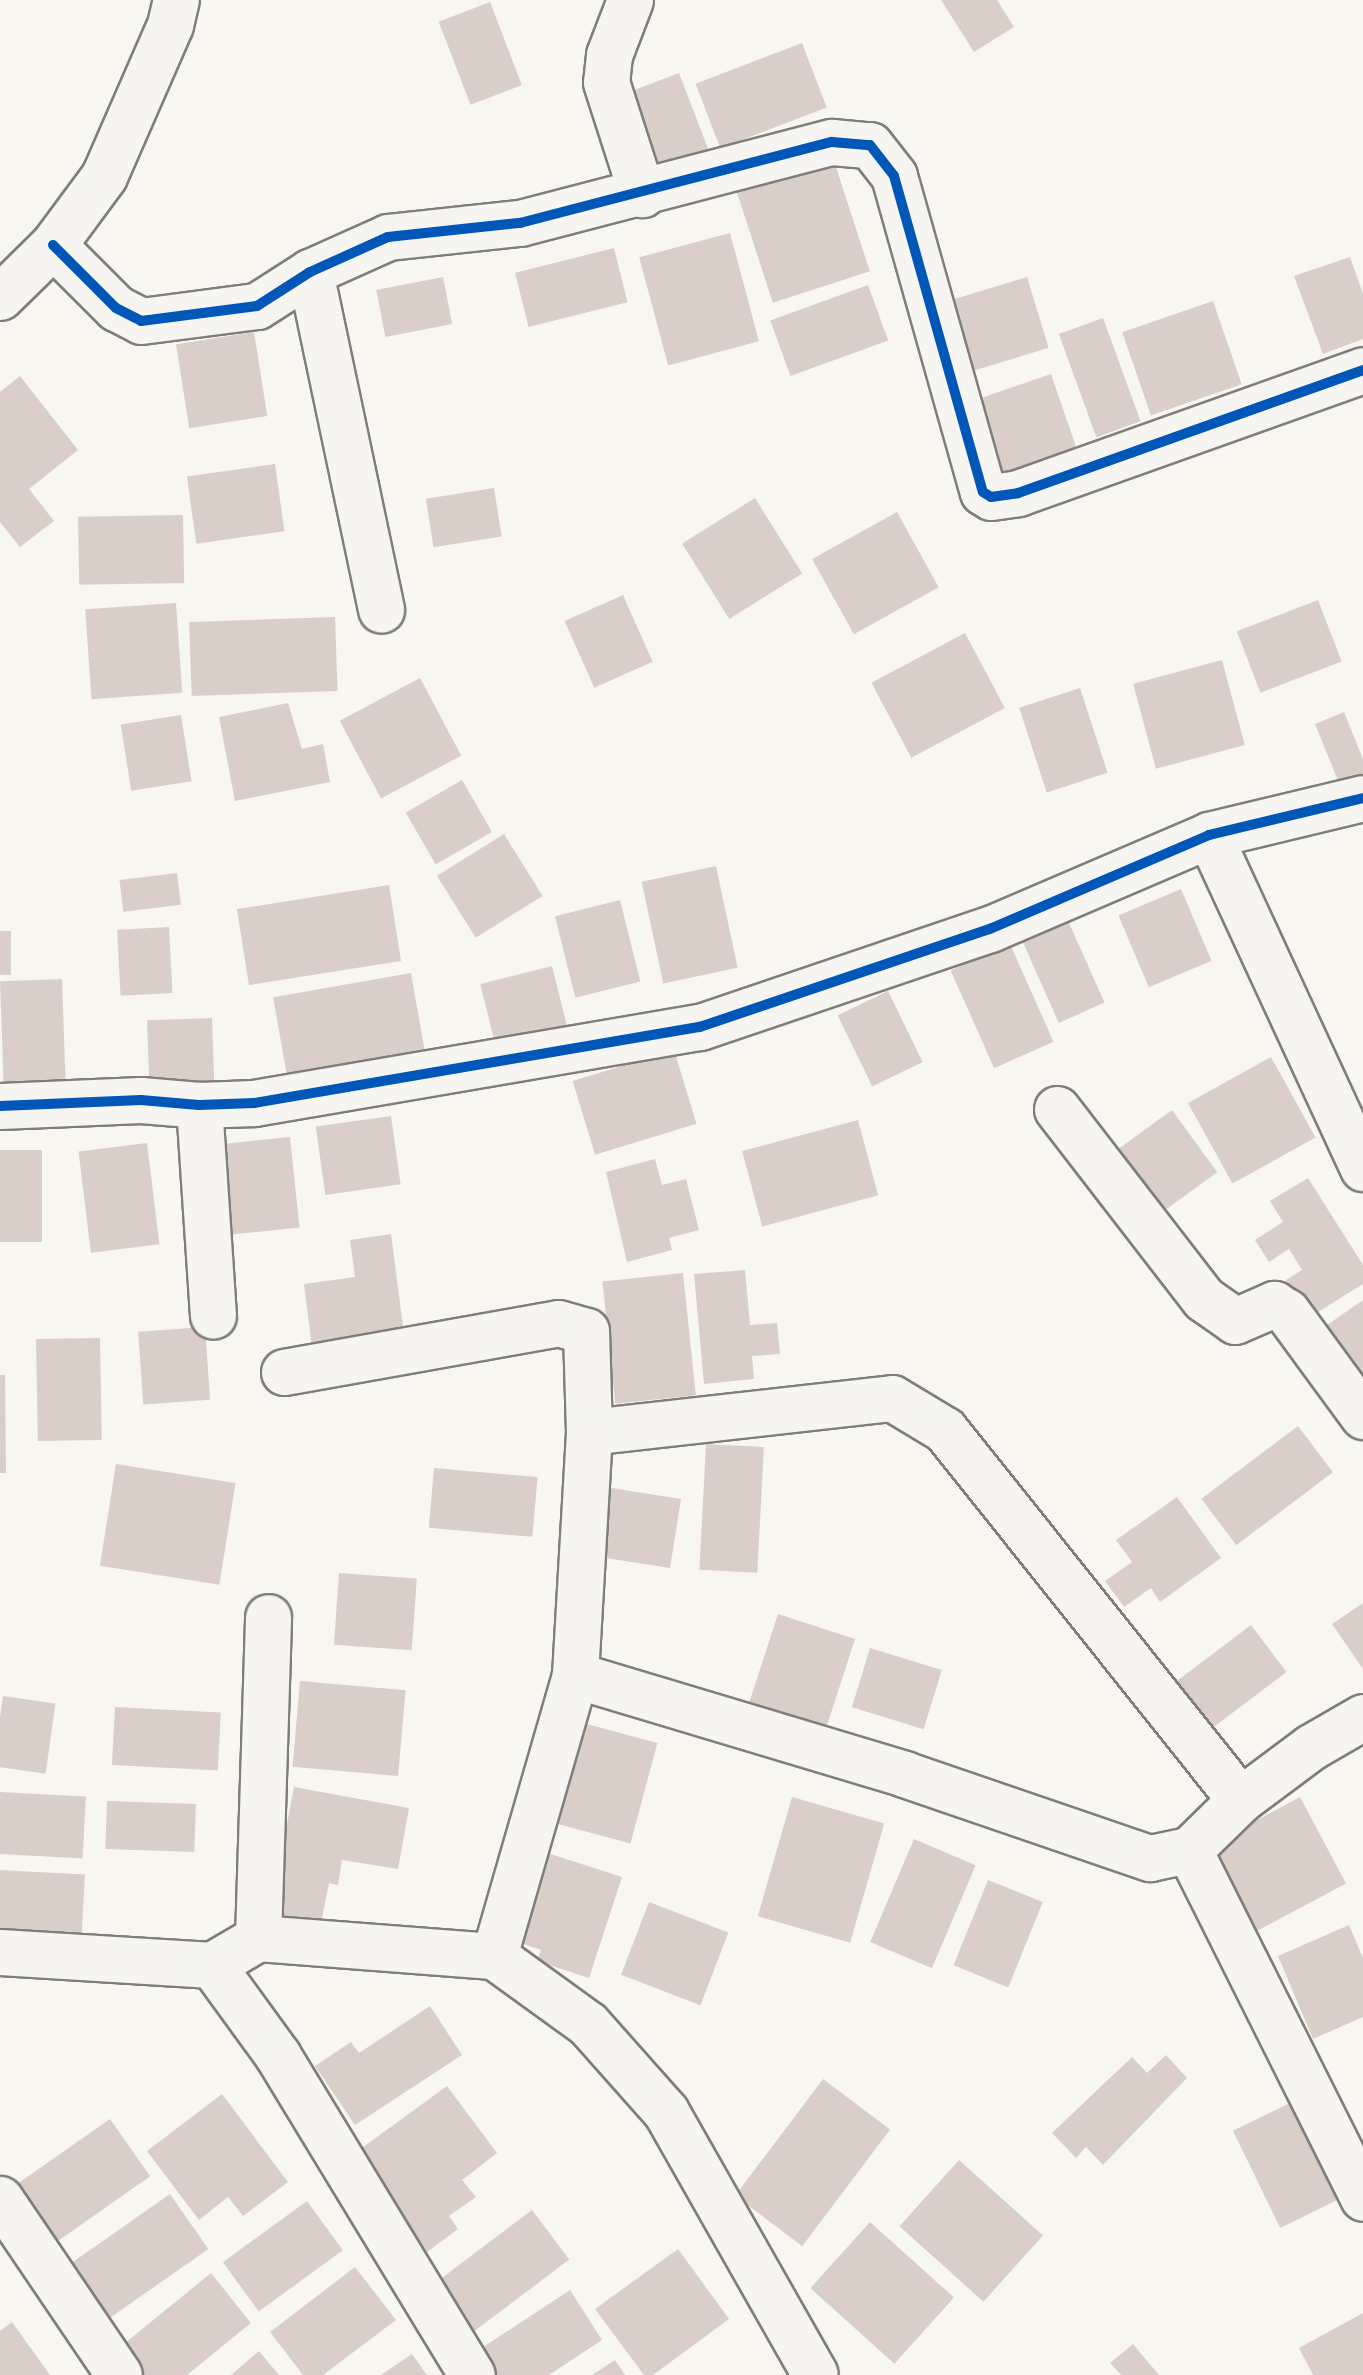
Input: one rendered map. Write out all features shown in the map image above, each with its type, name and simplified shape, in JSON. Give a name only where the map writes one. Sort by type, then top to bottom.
[{"type":"street","points":[[0,297],[53,246],[104,176],[170,26],[176,0]]},
{"type":"street","points":[[634,2],[609,55],[606,82],[642,194]]},
{"type":"street","points":[[53,246],[116,308],[141,321],[257,306],[310,272],[388,236],[520,223],[832,142],[870,145],[894,176],[984,492],[990,497],[1018,493],[1363,370]]},
{"type":"street","points":[[310,272],[381,610]]},
{"type":"street","points":[[0,1106],[140,1100],[199,1105],[254,1103],[700,1027],[990,930],[1210,835],[1363,798]]},
{"type":"street","points":[[1210,835],[1363,1168]]},
{"type":"street","points":[[199,1105],[213,1316]]},
{"type":"street","points":[[1057,1110],[1204,1299],[1235,1321],[1274,1304],[1286,1312],[1363,1416]]},
{"type":"street","points":[[284,1372],[558,1323],[586,1331],[589,1432],[575,1675],[494,1956]]},
{"type":"street","points":[[589,1432],[892,1398],[946,1430],[1240,1800]]},
{"type":"street","points":[[258,1938],[268,1617]]},
{"type":"street","points":[[575,1675],[904,1774],[1150,1858],[1189,1850],[1240,1800],[1311,1747],[1363,1717]]},
{"type":"street","points":[[1189,1850],[1363,2198]]},
{"type":"street","points":[[0,1952],[212,1964],[258,1938],[494,1956],[588,2024],[666,2112],[815,2374]]},
{"type":"street","points":[[212,1964],[278,2056],[472,2375]]},
{"type":"street","points":[[0,2199],[118,2375]]},
{"type":"building","points":[[941,0],[997,0],[1014,27],[974,52]]},
{"type":"building","points":[[490,2],[522,85],[471,105],[439,22]]},
{"type":"building","points":[[802,43],[827,107],[720,148],[696,84]]},
{"type":"building","points":[[679,73],[711,155],[654,177],[622,95]]},
{"type":"building","points":[[834,161],[870,271],[773,303],[737,193]]},
{"type":"building","points":[[730,233],[759,341],[668,366],[639,257]]},
{"type":"building","points":[[614,248],[628,302],[529,327],[515,273]]},
{"type":"building","points":[[1350,257],[1363,294],[1363,339],[1323,354],[1294,276]]},
{"type":"building","points":[[443,277],[452,324],[385,337],[376,290]]},
{"type":"building","points":[[1027,277],[1049,348],[967,373],[946,302]]},
{"type":"building","points":[[868,285],[888,340],[790,376],[770,321]]},
{"type":"building","points":[[1213,301],[1242,384],[1151,415],[1122,332]]},
{"type":"building","points":[[1103,318],[1141,421],[1096,437],[1059,334]]},
{"type":"building","points":[[254,332],[267,416],[189,428],[176,344]]},
{"type":"building","points":[[1051,374],[1078,453],[997,481],[970,402]]},
{"type":"building","points":[[20,376],[78,450],[29,489],[54,521],[20,547],[0,522],[0,392]]},
{"type":"building","points":[[275,464],[284,531],[196,544],[187,476]]},
{"type":"building","points":[[494,488],[502,536],[434,547],[426,499]]},
{"type":"building","points":[[755,498],[802,573],[729,619],[682,544]]},
{"type":"building","points":[[897,512],[939,587],[854,634],[812,559]]},
{"type":"building","points":[[183,515],[184,583],[79,585],[78,517]]},
{"type":"building","points":[[623,595],[653,662],[594,688],[565,621]]},
{"type":"building","points":[[1318,600],[1342,662],[1260,693],[1237,631]]},
{"type":"building","points":[[176,603],[182,693],[91,699],[85,609]]},
{"type":"building","points":[[335,617],[338,691],[192,696],[189,622]]},
{"type":"building","points":[[965,633],[1005,708],[911,758],[871,683]]},
{"type":"building","points":[[1222,660],[1245,745],[1156,769],[1133,684]]},
{"type":"building","points":[[420,678],[461,756],[381,798],[340,721]]},
{"type":"building","points":[[1080,688],[1108,773],[1047,792],[1019,708]]},
{"type":"building","points":[[288,703],[302,749],[323,744],[330,782],[235,801],[219,717]]},
{"type":"building","points":[[1344,712],[1363,759],[1363,773],[1339,783],[1315,724]]},
{"type":"building","points":[[181,715],[191,781],[131,791],[121,725]]},
{"type":"building","points":[[462,780],[492,832],[436,864],[406,812]]},
{"type":"building","points":[[504,834],[543,896],[476,938],[437,876]]},
{"type":"building","points":[[716,866],[738,968],[663,984],[642,882]]},
{"type":"building","points":[[177,873],[181,905],[123,912],[119,880]]},
{"type":"building","points":[[389,885],[401,961],[249,985],[237,909]]},
{"type":"building","points":[[1181,889],[1211,961],[1149,987],[1118,916]]},
{"type":"building","points":[[620,900],[640,982],[575,998],[555,916]]},
{"type":"building","points":[[1065,914],[1104,1003],[1059,1023],[1019,934]]},
{"type":"building","points":[[169,927],[172,993],[121,996],[117,930]]},
{"type":"building","points":[[0,931],[11,931],[11,975],[0,975]]},
{"type":"building","points":[[1010,944],[1054,1042],[994,1068],[951,970]]},
{"type":"building","points":[[552,966],[567,1028],[496,1046],[480,984]]},
{"type":"building","points":[[411,973],[425,1055],[288,1079],[273,997]]},
{"type":"building","points":[[62,979],[66,1081],[4,1083],[0,981]]},
{"type":"building","points":[[888,991],[923,1062],[872,1087],[838,1016]]},
{"type":"building","points":[[212,1018],[214,1088],[149,1090],[147,1020]]},
{"type":"building","points":[[674,1050],[697,1124],[595,1155],[573,1081]]},
{"type":"building","points":[[1271,1057],[1316,1137],[1233,1184],[1188,1103]]},
{"type":"building","points":[[1172,1110],[1217,1172],[1159,1215],[1114,1152]]},
{"type":"building","points":[[391,1116],[401,1184],[325,1195],[316,1127]]},
{"type":"building","points":[[858,1120],[878,1195],[762,1226],[742,1151]]},
{"type":"building","points":[[290,1137],[300,1228],[223,1236],[213,1145]]},
{"type":"building","points":[[147,1143],[159,1244],[91,1253],[79,1151]]},
{"type":"building","points":[[0,1150],[42,1150],[42,1242],[0,1242]]},
{"type":"building","points":[[655,1159],[662,1185],[686,1179],[699,1230],[669,1238],[672,1250],[627,1262],[606,1172]]},
{"type":"building","points":[[1308,1178],[1363,1265],[1363,1284],[1310,1317],[1286,1280],[1302,1270],[1289,1249],[1269,1262],[1255,1240],[1283,1222],[1270,1201]]},
{"type":"building","points":[[391,1234],[405,1342],[313,1355],[304,1284],[355,1277],[350,1240]]},
{"type":"building","points":[[745,1270],[750,1325],[777,1323],[780,1354],[752,1356],[754,1379],[704,1384],[694,1274]]},
{"type":"building","points":[[683,1273],[696,1395],[615,1404],[602,1281]]},
{"type":"building","points":[[1363,1300],[1363,1398],[1317,1332]]},
{"type":"building","points":[[205,1327],[210,1400],[143,1404],[138,1332]]},
{"type":"building","points":[[100,1338],[102,1440],[38,1441],[36,1339]]},
{"type":"building","points":[[0,1375],[5,1375],[6,1473],[0,1473]]},
{"type":"building","points":[[1298,1426],[1333,1472],[1236,1545],[1201,1499]]},
{"type":"building","points":[[706,1444],[764,1447],[757,1573],[699,1570]]},
{"type":"building","points":[[116,1464],[236,1483],[219,1585],[100,1566]]},
{"type":"building","points":[[434,1468],[538,1477],[532,1537],[429,1528]]},
{"type":"building","points":[[599,1486],[681,1499],[670,1568],[588,1555]]},
{"type":"building","points":[[1177,1497],[1221,1558],[1160,1602],[1151,1588],[1124,1607],[1105,1581],[1132,1562],[1116,1540]]},
{"type":"building","points":[[339,1573],[417,1578],[412,1650],[334,1645]]},
{"type":"building","points":[[1363,1603],[1363,1669],[1332,1624]]},
{"type":"building","points":[[778,1614],[855,1639],[826,1727],[749,1702]]},
{"type":"building","points":[[1251,1625],[1287,1672],[1209,1730],[1174,1683]]},
{"type":"building","points":[[870,1648],[942,1670],[924,1729],[852,1707]]},
{"type":"building","points":[[300,1681],[406,1690],[398,1776],[293,1767]]},
{"type":"building","points":[[3,1696],[55,1703],[46,1774],[0,1767]]},
{"type":"building","points":[[115,1707],[221,1713],[218,1770],[112,1765]]},
{"type":"building","points":[[583,1723],[657,1743],[630,1843],[556,1823]]},
{"type":"building","points":[[294,1787],[409,1808],[398,1869],[342,1860],[338,1885],[329,1883],[321,1923],[270,1914]]},
{"type":"building","points":[[0,1792],[86,1797],[83,1858],[0,1854]]},
{"type":"building","points":[[792,1797],[884,1823],[850,1943],[758,1916]]},
{"type":"building","points":[[1300,1797],[1346,1884],[1258,1930],[1212,1844]]},
{"type":"building","points":[[107,1801],[196,1804],[194,1852],[105,1849]]},
{"type":"building","points":[[914,1839],[976,1865],[932,1968],[870,1942]]},
{"type":"building","points":[[538,1850],[622,1877],[589,1978],[537,1961],[541,1950],[509,1939]]},
{"type":"building","points":[[0,1870],[85,1874],[82,1934],[0,1930]]},
{"type":"building","points":[[988,1880],[1043,1902],[1008,1987],[954,1965]]},
{"type":"building","points":[[649,1902],[728,1932],[700,2005],[621,1975]]},
{"type":"building","points":[[1349,1925],[1363,1958],[1363,2017],[1313,2039],[1278,1956]]},
{"type":"building","points":[[430,2006],[462,2055],[355,2125],[315,2066],[351,2042],[359,2053]]},
{"type":"building","points":[[1166,2055],[1187,2078],[1103,2165],[1086,2147],[1076,2158],[1052,2133],[1132,2057],[1147,2073]]},
{"type":"building","points":[[823,2079],[890,2130],[802,2246],[735,2196]]},
{"type":"building","points":[[447,2086],[497,2153],[462,2180],[476,2197],[449,2216],[458,2229],[427,2252],[355,2153]]},
{"type":"building","points":[[222,2094],[288,2182],[243,2216],[228,2197],[199,2220],[147,2151]]},
{"type":"building","points":[[1294,2101],[1341,2198],[1280,2228],[1233,2131]]},
{"type":"building","points":[[110,2119],[150,2176],[49,2247],[9,2190]]},
{"type":"building","points":[[959,2160],[1043,2236],[983,2302],[899,2226]]},
{"type":"building","points":[[170,2194],[208,2249],[100,2325],[62,2270]]},
{"type":"building","points":[[307,2201],[343,2250],[259,2311],[223,2262]]},
{"type":"building","points":[[532,2210],[569,2260],[469,2335],[432,2285]]},
{"type":"building","points":[[870,2222],[954,2298],[894,2364],[810,2288]]},
{"type":"building","points":[[678,2249],[729,2319],[653,2375],[644,2375],[595,2309]]},
{"type":"building","points":[[355,2267],[396,2320],[323,2375],[303,2375],[270,2332]]},
{"type":"building","points":[[211,2273],[251,2323],[187,2375],[132,2375],[114,2352]]},
{"type":"building","points":[[570,2290],[602,2340],[549,2375],[492,2375],[477,2351]]},
{"type":"building","points":[[1363,2313],[1363,2375],[1313,2375],[1299,2348]]},
{"type":"building","points":[[12,2322],[50,2375],[0,2375],[0,2331]]},
{"type":"building","points":[[1133,2344],[1159,2375],[1121,2375],[1110,2363]]},
{"type":"building","points":[[259,2351],[279,2375],[231,2375]]},
{"type":"building","points":[[412,2354],[427,2375],[381,2375]]},
{"type":"building","points":[[615,2360],[625,2375],[592,2375]]},
{"type":"cycle path","points":[[53,245],[116,308],[141,321],[257,306],[310,272],[388,237],[520,223],[832,142],[870,145],[894,176],[983,492],[991,497],[1018,493],[1363,370]]},
{"type":"cycle path","points":[[0,1106],[141,1100],[199,1105],[254,1103],[700,1027],[990,929],[1209,835],[1363,798]]}]
